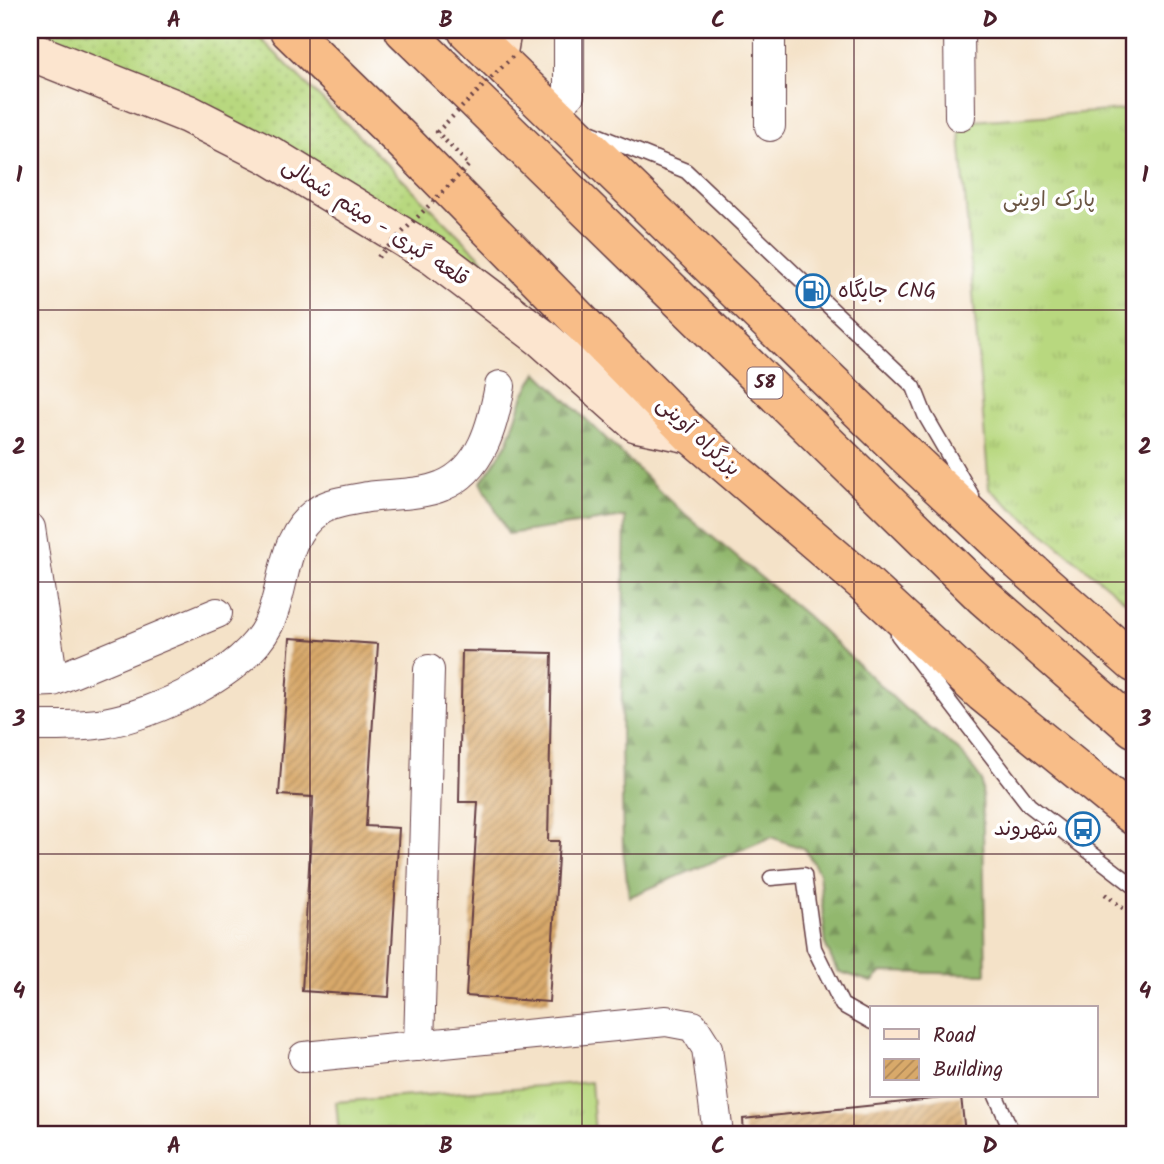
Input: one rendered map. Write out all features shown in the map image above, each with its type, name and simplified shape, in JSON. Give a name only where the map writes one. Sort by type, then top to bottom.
[{"type":"highway","name":"بزرگراه آوینی","points":[[289,30],[403,141],[691,434],[862,581],[983,693],[1134,816]]},
{"type":"highway","name":"58","points":[[404,30],[984,597],[1134,728]]},
{"type":"highway","points":[[467,30],[505,47],[1020,562],[1134,663]]},
{"type":"main road","name":"قلعه گبری - میثم شمالی","points":[[30,51],[188,114],[269,155],[433,256],[542,338],[637,423],[691,434]]},
{"type":"street","points":[[565,108],[569,30]]},
{"type":"street","points":[[770,30],[770,126]]},
{"type":"street","points":[[959,30],[960,116]]},
{"type":"street","points":[[30,726],[102,723],[139,715],[179,697],[240,660],[268,626],[290,550],[303,523],[320,509],[352,499],[441,487],[461,475],[478,455],[492,427],[500,386]]},
{"type":"street","points":[[30,528],[41,682],[217,613]]},
{"type":"street","points":[[419,1046],[429,670]]},
{"type":"street","points":[[304,1057],[666,1021],[693,1026],[707,1048],[718,1134]]},
{"type":"lane","points":[[565,108],[686,171],[914,387],[925,415],[959,478],[1020,562]]},
{"type":"lane","points":[[862,581],[904,646],[1029,805],[1134,886]]},
{"type":"lane","points":[[772,878],[804,875],[814,948],[842,1005],[870,1021]]},
{"type":"lane","points":[[997,1098],[1013,1134]]},
{"type":"path","points":[[379,257],[469,165],[437,132],[505,47]]},
{"type":"path","points":[[1105,894],[1134,917]]},
{"type":"green space","points":[[30,30],[252,30],[559,335],[30,33]]},
{"type":"green space","name":"پارک اوینی","points":[[1134,109],[1134,608],[989,489],[959,122]]},
{"type":"green space","points":[[537,372],[679,509],[807,616],[904,708],[961,752],[982,781],[986,974],[882,972],[872,982],[837,971],[826,946],[819,873],[805,849],[771,837],[629,897],[623,849],[621,740],[625,517],[508,534],[481,482],[507,444],[524,395]]},
{"type":"green space","points":[[591,1082],[595,1134],[339,1134],[336,1102]]},
{"type":"building","points":[[290,638],[378,644],[366,826],[399,828],[389,997],[302,991],[313,797],[279,795]]},
{"type":"building","points":[[462,651],[552,653],[548,841],[559,841],[549,1002],[466,996],[478,802],[459,802]]},
{"type":"building","points":[[961,1098],[965,1134],[744,1134],[743,1119]]},
{"type":"place","name":"جایگاه CNG","points":[[813,291]]},
{"type":"place","name":"شهروند","points":[[1083,829]]}]
